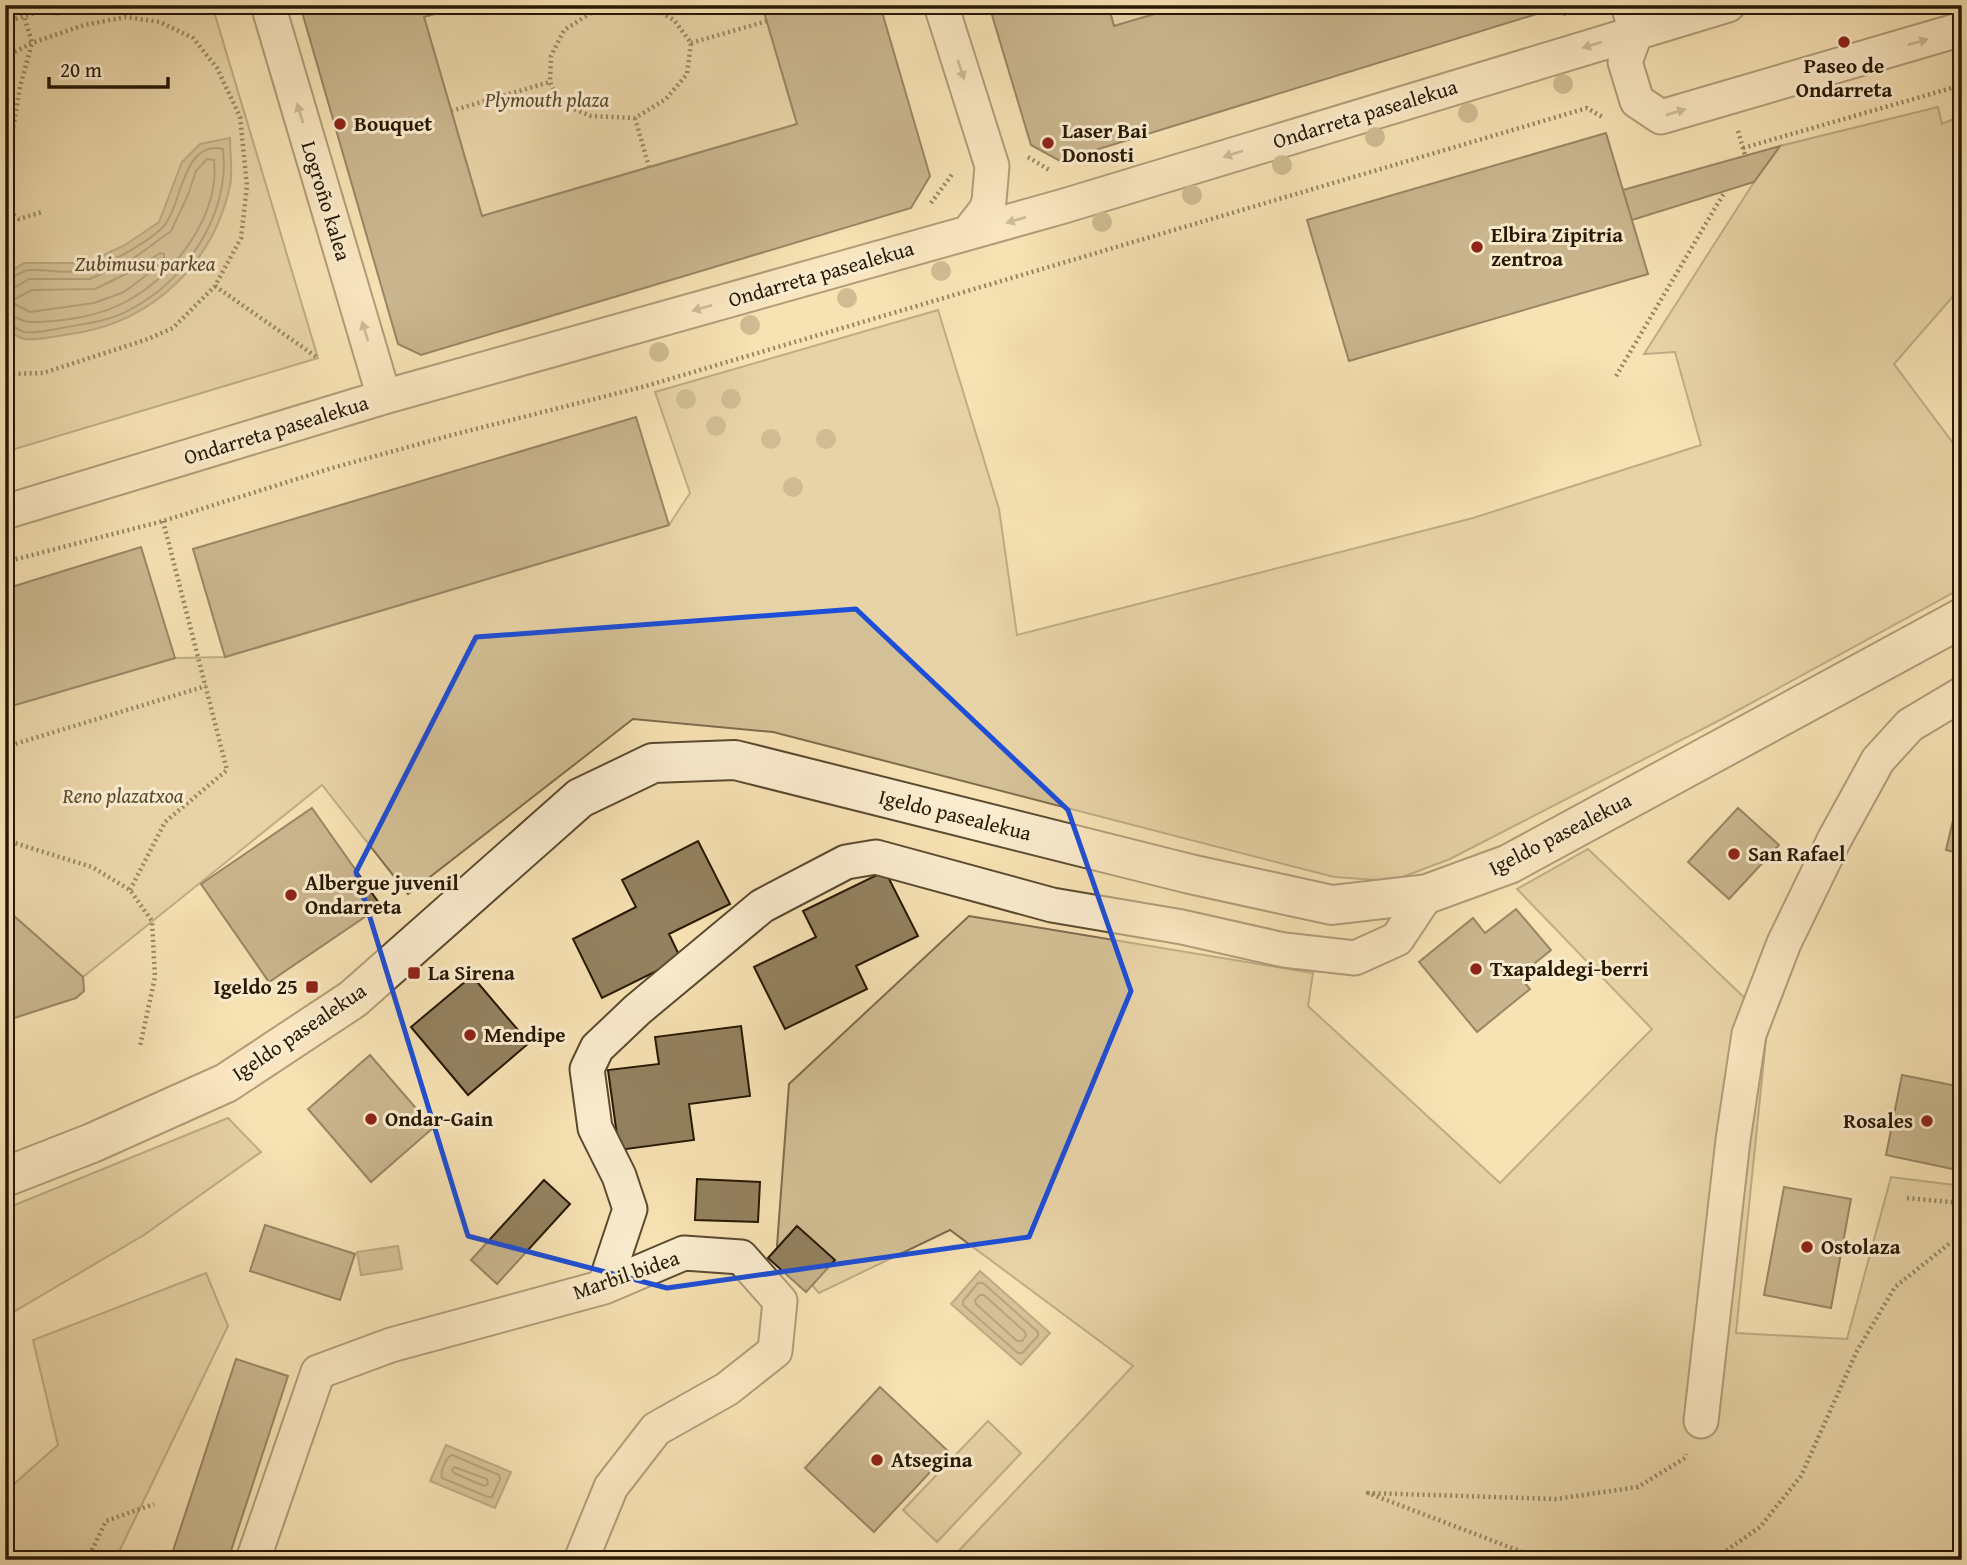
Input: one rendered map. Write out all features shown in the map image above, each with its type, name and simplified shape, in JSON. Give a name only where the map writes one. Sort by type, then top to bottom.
[{"type":"street","name":"Logroño kalea","points":[[268,5],[384,397]]},
{"type":"street","points":[[941,5],[992,166],[986,210],[968,233]]},
{"type":"street","name":"Ondarreta pasealekua","points":[[5,512],[384,397],[968,233],[1632,19],[1728,5]]},
{"type":"street","points":[[1632,19],[1625,62],[1637,101],[1661,117],[1962,29]]},
{"type":"street","name":"Igeldo pasealekua","points":[[5,1177],[92,1143],[226,1083],[353,999],[580,797],[653,763],[735,760],[1190,874],[1332,905],[1427,894],[1509,864],[1962,618]]},
{"type":"street","points":[[1701,1421],[1733,1140],[1749,1034],[1784,943],[1834,839],[1878,760],[1910,725],[1962,694]]},
{"type":"street","points":[[604,1286],[630,1209],[619,1176],[595,1128],[587,1069],[597,1048],[637,1010],[762,906],[846,862],[876,857],[1052,905],[1182,927],[1284,950],[1355,958],[1396,939],[1427,894]]},
{"type":"street","points":[[5,1151],[18,1152],[92,1143]]},
{"type":"street","name":"Marbil bidea","points":[[253,1560],[318,1372],[391,1345],[604,1286],[684,1254],[741,1257],[780,1301],[775,1351],[727,1389],[656,1429],[611,1487],[581,1560]]},
{"type":"path","points":[[5,153],[11,141],[20,88],[32,43],[21,5]]},
{"type":"path","points":[[5,22],[61,5]]},
{"type":"path","points":[[611,5],[602,6],[565,30],[551,56],[550,82],[559,103],[591,116],[635,118],[666,99],[687,74],[691,43],[674,20],[647,5]]},
{"type":"path","points":[[1562,16],[1569,5]]},
{"type":"path","points":[[5,57],[32,43],[84,25],[126,17],[160,22],[193,38],[216,68],[240,117],[247,186],[241,238],[215,286],[173,328],[148,339],[43,373],[5,374]]},
{"type":"path","points":[[691,43],[767,21]]},
{"type":"path","points":[[452,111],[550,82]]},
{"type":"path","points":[[1743,148],[1962,85]]},
{"type":"path","points":[[5,562],[163,521],[425,442],[646,386],[1587,108],[1609,122]]},
{"type":"path","points":[[635,118],[649,167]]},
{"type":"path","points":[[1727,134],[1740,131],[1745,156]]},
{"type":"path","points":[[1023,154],[1055,173]]},
{"type":"path","points":[[919,207],[932,202],[953,173]]},
{"type":"path","points":[[1616,376],[1724,192]]},
{"type":"path","points":[[5,208],[19,219],[42,212]]},
{"type":"path","points":[[215,286],[318,358]]},
{"type":"path","points":[[130,890],[164,822],[227,770],[163,521]]},
{"type":"path","points":[[5,747],[206,686]]},
{"type":"path","points":[[5,840],[92,867],[130,890],[152,921],[155,977],[140,1046]]},
{"type":"path","points":[[1907,1198],[1962,1202]]},
{"type":"path","points":[[1713,1560],[1760,1527],[1801,1476],[1857,1351],[1895,1287],[1950,1243],[1962,1240]]},
{"type":"path","points":[[1543,1560],[1368,1493],[1556,1499],[1638,1487],[1685,1458],[1701,1421]]},
{"type":"path","points":[[87,1560],[107,1521],[153,1504]]},
{"type":"highlighted area","points":[[856,609],[1068,810],[1131,991],[1029,1237],[667,1288],[468,1236],[356,872],[476,637]]},
{"type":"green space","name":"Zubimusu parkea","points":[[5,5],[52,5],[56,15],[88,5],[212,5],[318,358],[5,452]]},
{"type":"green space","name":"Plymouth plaza","points":[[464,5],[762,5],[797,124],[482,216],[424,17]]},
{"type":"green space","points":[[1108,5],[1185,5],[1114,26]]},
{"type":"green space","name":"Reno plazatxoa","points":[[1938,107],[1942,124],[1962,115],[1962,286],[1894,364],[1962,455],[1962,588],[1722,719],[1450,859],[1392,881],[1334,877],[773,732],[633,719],[408,894],[322,785],[83,977],[5,908],[5,708],[175,658],[226,657],[669,525],[690,493],[655,392],[938,310],[999,509],[1017,635],[1473,518],[1701,445],[1675,352],[1644,354],[1754,182],[1780,146]]},
{"type":"green space","points":[[1588,849],[1768,1020],[1736,1333],[1847,1339],[1891,1177],[1962,1186],[1962,1560],[950,1560],[1133,1366],[950,1230],[819,1293],[777,1246],[789,1084],[969,916],[1313,973],[1308,1006],[1500,1183],[1652,1029],[1517,889]]},
{"type":"green space","points":[[228,1118],[261,1152],[144,1235],[5,1317],[5,1209]]},
{"type":"green space","points":[[206,1273],[228,1326],[115,1560],[5,1560],[5,1492],[58,1445],[33,1340]]},
{"type":"green space","points":[[988,1421],[1021,1453],[937,1542],[903,1510]]},
{"type":"water","points":[[230,138],[231,181],[222,214],[210,240],[176,284],[155,301],[105,326],[43,339],[24,339],[5,329],[5,275],[24,263],[87,263],[125,245],[159,222],[182,162],[200,144]]},
{"type":"water","points":[[398,1246],[402,1269],[361,1275],[357,1252]]},
{"type":"water","points":[[980,1271],[1050,1333],[1021,1365],[951,1304]]},
{"type":"water","points":[[446,1445],[511,1472],[495,1508],[430,1481]]},
{"type":"building","points":[[300,5],[464,5],[424,17],[482,216],[797,124],[762,5],[880,5],[930,176],[911,208],[421,355],[398,344]]},
{"type":"building","points":[[989,5],[1108,5],[1114,26],[1185,5],[1547,5],[1543,12],[1060,161],[1031,145]]},
{"type":"building","name":"Elbira Zipitria zentroa","points":[[1606,133],[1648,274],[1349,361],[1307,220]]},
{"type":"building","points":[[1780,146],[1754,182],[1632,220],[1623,190]]},
{"type":"building","points":[[636,417],[669,525],[225,657],[193,549]]},
{"type":"building","points":[[141,547],[175,658],[5,708],[5,589]]},
{"type":"building","points":[[1958,799],[1962,800],[1962,854],[1946,850]]},
{"type":"building","name":"Albergue juvenil Ondarreta","points":[[312,808],[381,906],[269,982],[201,884]]},
{"type":"building","name":"San Rafael","points":[[1738,808],[1779,845],[1729,899],[1688,862]]},
{"type":"building","points":[[698,841],[730,904],[669,934],[681,959],[602,998],[573,939],[636,907],[622,880]]},
{"type":"building","points":[[885,871],[918,936],[856,966],[867,989],[785,1029],[754,967],[816,937],[803,911]]},
{"type":"building","points":[[5,908],[83,977],[84,991],[76,998],[5,1021]]},
{"type":"building","name":"Txapaldegi-berri","points":[[1516,909],[1551,950],[1519,976],[1530,989],[1477,1032],[1419,962],[1473,918],[1485,933]]},
{"type":"building","name":"Mendipe","points":[[472,976],[529,1043],[468,1095],[411,1027]]},
{"type":"building","points":[[741,1026],[750,1096],[689,1104],[694,1140],[619,1150],[608,1070],[659,1064],[655,1037]]},
{"type":"building","name":"Ondar-Gain","points":[[370,1055],[433,1128],[371,1182],[308,1109]]},
{"type":"building","name":"Rosales","points":[[1902,1075],[1962,1087],[1962,1171],[1886,1155]]},
{"type":"building","points":[[697,1179],[760,1182],[758,1222],[695,1220]]},
{"type":"building","points":[[544,1180],[570,1204],[497,1284],[471,1260]]},
{"type":"building","name":"Ostolaza","points":[[1784,1187],[1851,1199],[1831,1308],[1764,1295]]},
{"type":"building","points":[[265,1225],[355,1254],[340,1300],[250,1271]]},
{"type":"building","points":[[797,1226],[835,1260],[806,1292],[768,1258]]},
{"type":"building","points":[[236,1359],[288,1376],[228,1560],[170,1560]]},
{"type":"building","name":"Atsegina","points":[[880,1387],[949,1452],[874,1532],[805,1468]]},
{"type":"place","name":"Paseo de Ondarreta","points":[[1844,42]]},
{"type":"place","name":"Bouquet","points":[[340,124]]},
{"type":"place","name":"Laser Bai Donosti","points":[[1048,143]]},
{"type":"place","name":"Elbira Zipitria zentroa","points":[[1477,247]]},
{"type":"place","name":"San Rafael","points":[[1734,854]]},
{"type":"place","name":"Albergue juvenil Ondarreta","points":[[291,895]]},
{"type":"place","name":"Txapaldegi-berri","points":[[1476,969]]},
{"type":"place","name":"La Sirena","points":[[414,973]]},
{"type":"place","name":"Igeldo 25","points":[[312,987]]},
{"type":"place","name":"Mendipe","points":[[470,1035]]},
{"type":"place","name":"Ondar-Gain","points":[[371,1119]]},
{"type":"place","name":"Rosales","points":[[1927,1121]]},
{"type":"place","name":"Ostolaza","points":[[1807,1247]]},
{"type":"place","name":"Atsegina","points":[[877,1460]]}]
